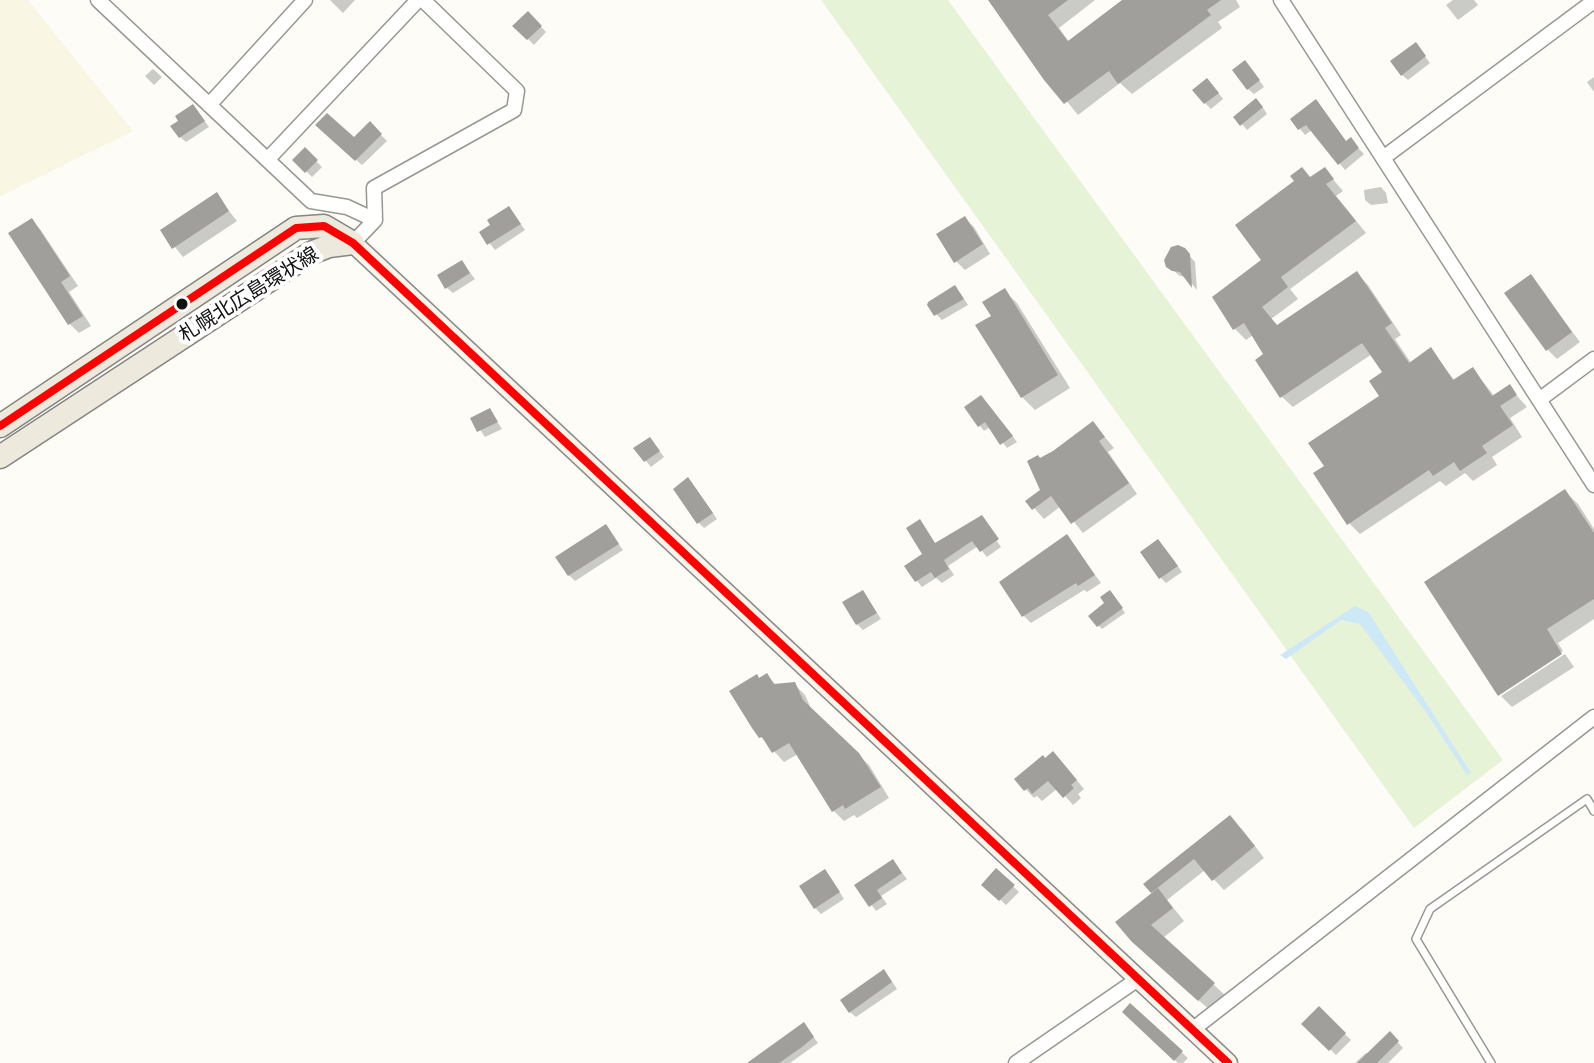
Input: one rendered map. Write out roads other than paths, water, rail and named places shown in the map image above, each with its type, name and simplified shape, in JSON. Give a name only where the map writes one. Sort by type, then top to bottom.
[{"type":"main road","name":"札幌北広島環状線","points":[[0,426],[296,228],[324,226],[353,243]]},
{"type":"main road","name":"札幌北広島環状線","points":[[0,457],[311,253],[329,246],[353,243]]},
{"type":"street","points":[[98,0],[311,201],[347,207],[375,220]]},
{"type":"street","points":[[209,105],[305,0]]},
{"type":"street","points":[[268,159],[421,0],[517,91],[514,110],[374,188],[375,220],[353,243],[1228,1063]]},
{"type":"street","points":[[1281,0],[1594,485]]},
{"type":"street","points":[[1383,158],[1594,1]]},
{"type":"street","points":[[1539,400],[1594,359]]},
{"type":"street","points":[[1192,1030],[1594,717]]},
{"type":"street","points":[[1016,1063],[1138,979]]},
{"type":"lane","points":[[1491,1063],[1416,939],[1430,909],[1587,799],[1594,811]]},
{"type":"water","points":[[1355,606],[1368,612],[1471,773],[1467,775],[1426,712],[1360,624],[1341,620],[1286,659],[1280,655]]}]
